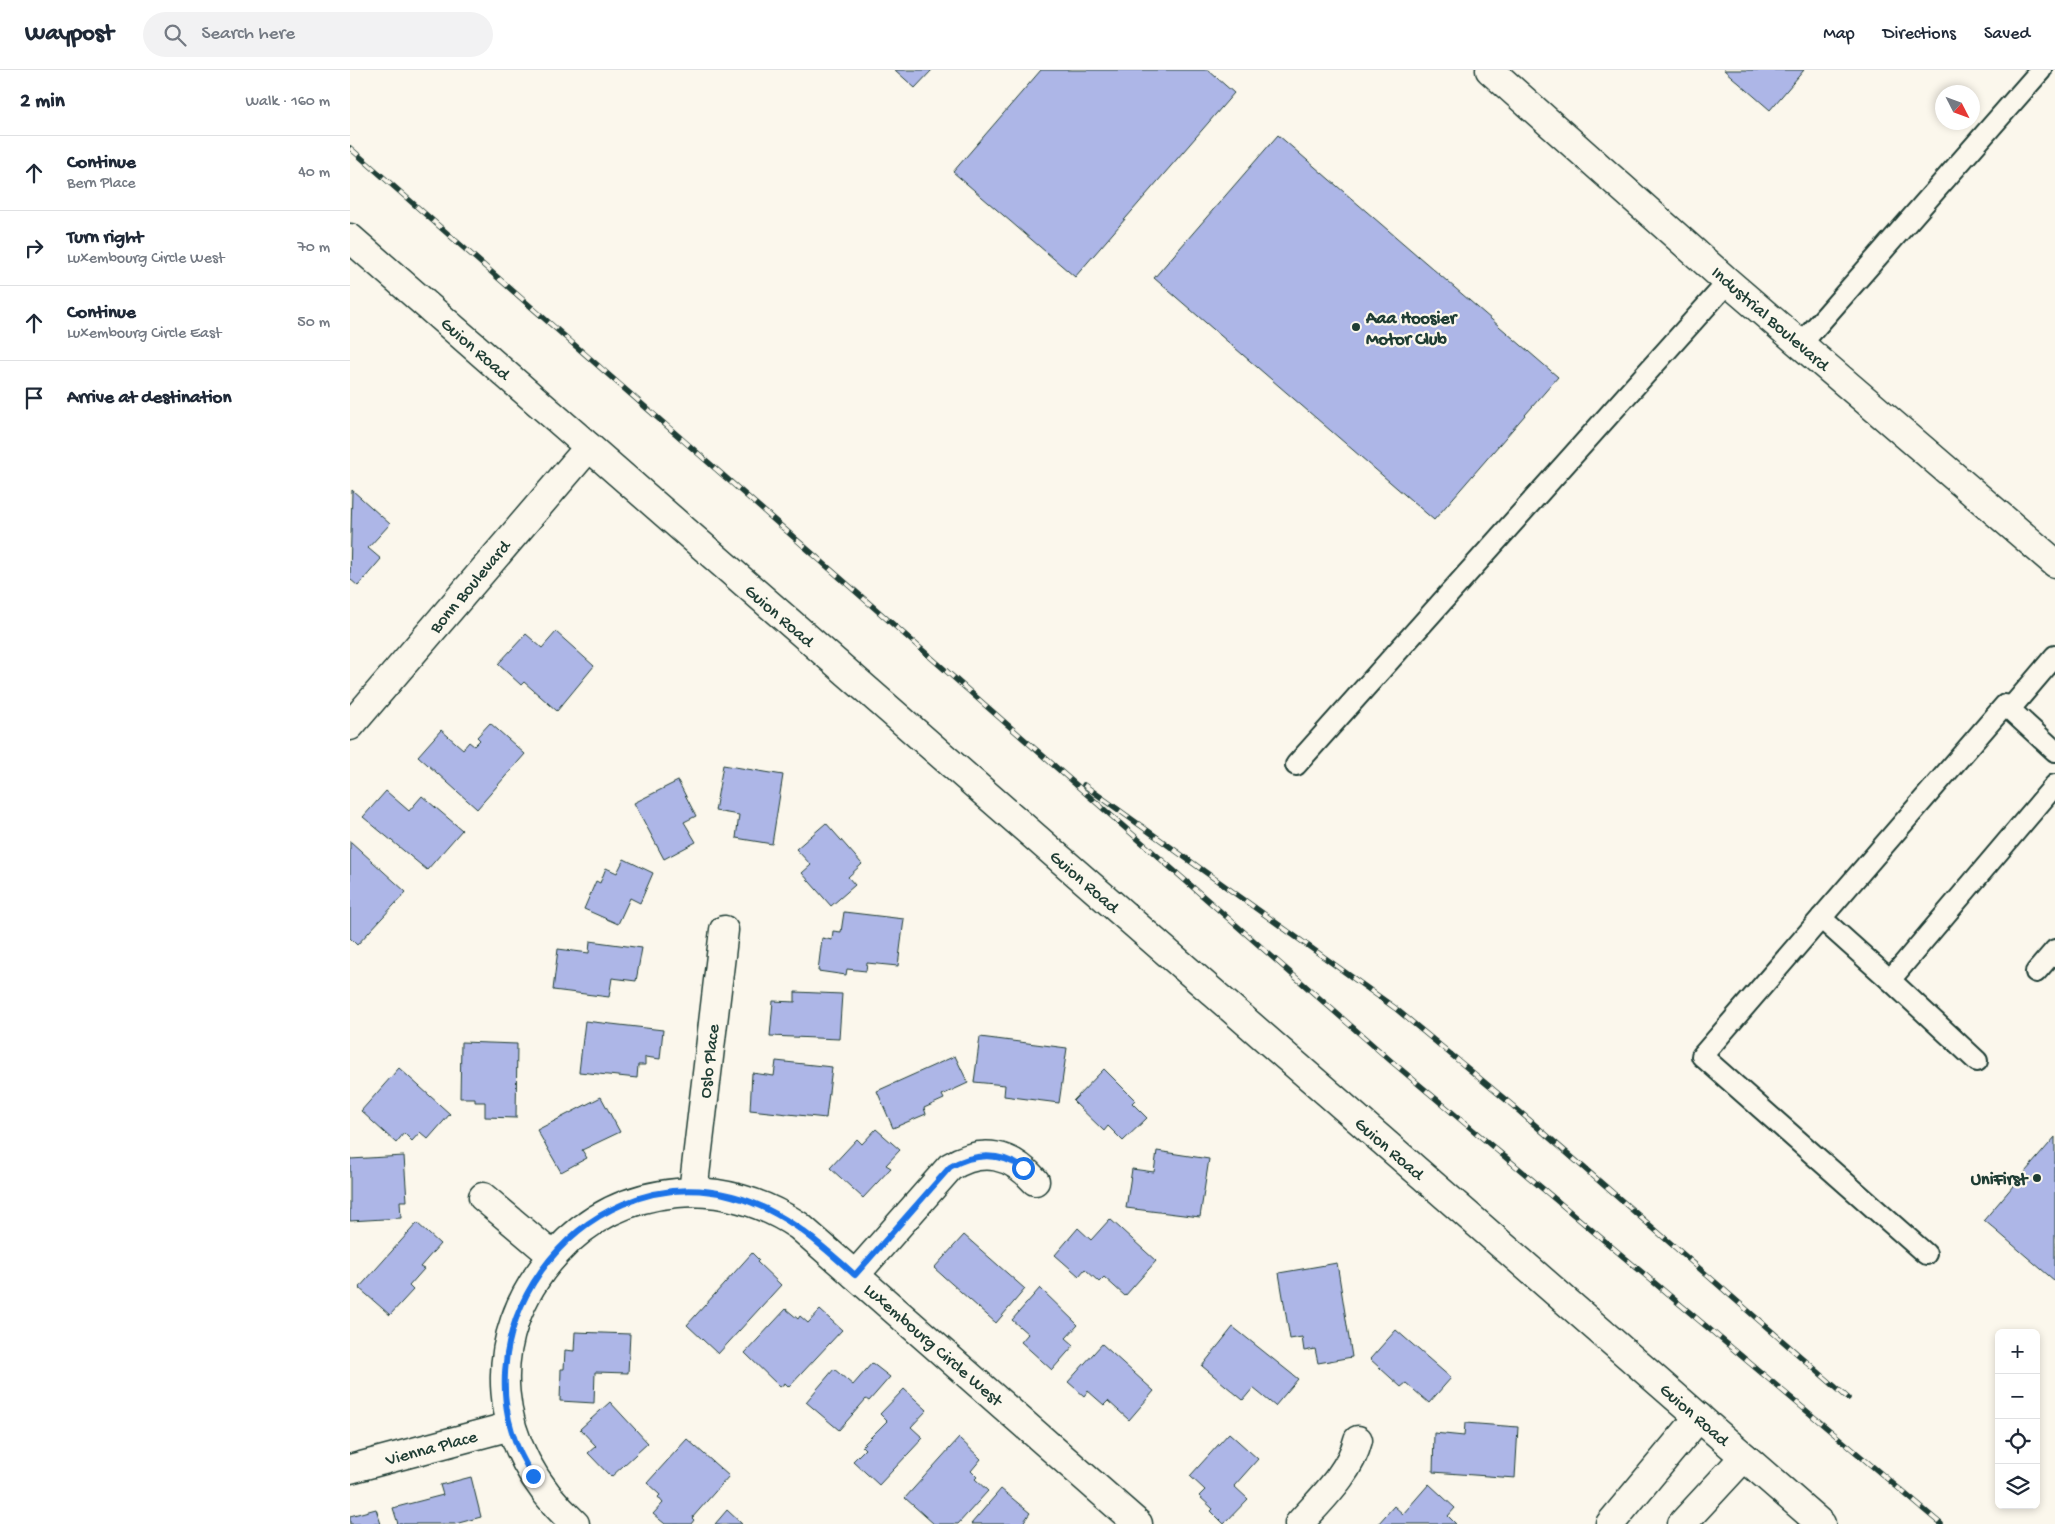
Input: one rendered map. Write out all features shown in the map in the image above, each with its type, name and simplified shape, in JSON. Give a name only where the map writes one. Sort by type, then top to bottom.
[{"type":"street","name":"Industrial Boulevard","points":[[1490,70],[1728,282],[2055,564]]},
{"type":"street","name":"Guion Road","points":[[350,238],[1821,1524]]},
{"type":"street","name":"Bonn Boulevard","points":[[352,721],[589,447]]},
{"type":"street","name":"Oslo Place","points":[[693,1192],[724,930]]},
{"type":"street","points":[[855,1275],[950,1167],[958,1162],[984,1155],[1003,1158],[1023,1168],[1035,1181]]},
{"type":"street","name":"Luxembourg Circle West","points":[[575,1524],[550,1498],[530,1472],[511,1426],[506,1399],[506,1362],[512,1327],[530,1285],[571,1236],[601,1215],[634,1201],[660,1194],[693,1192],[732,1196],[758,1204],[790,1220],[1138,1524]]},
{"type":"street","points":[[483,1197],[553,1256]]},
{"type":"street","points":[[1610,1524],[1699,1417]]},
{"type":"street","name":"Vienna Place","points":[[350,1468],[511,1426]]},
{"type":"street","points":[[1299,1524],[1337,1481],[1352,1458],[1358,1440]]},
{"type":"street","points":[[1682,1524],[1744,1457]]},
{"type":"lane","points":[[1802,344],[2041,70]]},
{"type":"lane","points":[[1296,765],[1728,282]]},
{"type":"lane","points":[[2010,709],[2055,656]]},
{"type":"lane","points":[[1926,1254],[1702,1056],[2005,705],[2055,750]]},
{"type":"lane","points":[[1890,980],[2055,785]]},
{"type":"lane","points":[[1821,918],[1977,1060]]},
{"type":"lane","points":[[2036,972],[2055,950]]},
{"type":"building","points":[[895,70],[932,70],[915,88]]},
{"type":"building","points":[[1041,70],[1208,70],[1234,93],[1075,277],[953,172]]},
{"type":"building","points":[[1724,70],[1804,70],[1770,110]]},
{"type":"building","name":"Aaa Hoosier Motor Club","points":[[1278,135],[1558,377],[1434,520],[1154,278]]},
{"type":"building","points":[[352,490],[390,524],[368,548],[381,559],[358,586],[350,579]]},
{"type":"building","points":[[556,632],[594,666],[557,711],[524,682],[521,685],[498,664],[526,634],[542,648]]},
{"type":"building","points":[[490,723],[525,754],[477,809],[418,756],[441,730],[463,749],[469,742],[474,746],[480,740],[477,737]]},
{"type":"building","points":[[723,765],[783,775],[772,844],[736,838],[739,815],[715,811]]},
{"type":"building","points":[[678,781],[696,816],[684,822],[696,842],[664,859],[634,803]]},
{"type":"building","points":[[386,791],[409,811],[422,796],[462,830],[427,870],[363,817]]},
{"type":"building","points":[[826,823],[862,864],[848,877],[855,885],[831,906],[802,873],[811,865],[796,849]]},
{"type":"building","points":[[350,841],[406,892],[357,945],[350,938]]},
{"type":"building","points":[[624,859],[653,873],[640,903],[630,898],[618,924],[584,909],[596,881],[600,883],[606,868],[617,873]]},
{"type":"building","points":[[844,912],[904,919],[898,966],[867,963],[866,971],[847,969],[846,975],[818,971],[822,938],[832,940],[833,931],[841,932]]},
{"type":"building","points":[[590,941],[642,948],[636,981],[612,978],[609,997],[553,990],[558,949],[589,953]]},
{"type":"building","points":[[795,992],[842,994],[839,1039],[770,1036],[773,1001],[795,1002]]},
{"type":"building","points":[[585,1021],[663,1030],[660,1059],[645,1057],[645,1065],[638,1065],[637,1078],[579,1072]]},
{"type":"building","points":[[980,1037],[1067,1048],[1059,1103],[1004,1096],[1005,1085],[974,1082]]},
{"type":"building","points":[[461,1042],[517,1044],[516,1118],[485,1117],[485,1102],[475,1102],[475,1098],[460,1098]]},
{"type":"building","points":[[955,1056],[968,1083],[942,1095],[944,1099],[924,1108],[926,1114],[893,1128],[877,1091]]},
{"type":"building","points":[[776,1061],[832,1067],[826,1118],[750,1110],[752,1073],[774,1076]]},
{"type":"building","points":[[399,1068],[450,1114],[428,1139],[420,1132],[412,1141],[404,1133],[396,1143],[361,1111]]},
{"type":"building","points":[[1104,1069],[1135,1100],[1132,1103],[1147,1118],[1123,1141],[1108,1126],[1104,1131],[1073,1101]]},
{"type":"building","points":[[601,1097],[620,1132],[582,1150],[587,1158],[561,1172],[537,1130]]},
{"type":"building","points":[[876,1129],[900,1150],[886,1165],[891,1168],[863,1198],[830,1168],[857,1139],[862,1144]]},
{"type":"building","name":"UniFirst","points":[[2055,1137],[2055,1281],[1984,1220]]},
{"type":"building","points":[[1157,1151],[1209,1159],[1200,1217],[1126,1208],[1132,1169],[1154,1172]]},
{"type":"building","points":[[404,1156],[407,1201],[400,1201],[401,1218],[350,1221],[350,1159]]},
{"type":"building","points":[[1110,1219],[1156,1261],[1125,1296],[1104,1277],[1099,1282],[1085,1269],[1079,1276],[1055,1255],[1078,1228],[1091,1240]]},
{"type":"building","points":[[417,1223],[440,1244],[420,1267],[424,1269],[409,1286],[413,1290],[390,1315],[359,1288]]},
{"type":"building","points":[[964,1235],[1025,1289],[996,1323],[934,1268]]},
{"type":"building","points":[[752,1253],[759,1260],[757,1262],[781,1285],[718,1354],[687,1325]]},
{"type":"building","points":[[1337,1263],[1352,1357],[1318,1363],[1315,1349],[1304,1351],[1302,1337],[1290,1339],[1279,1273]]},
{"type":"building","points":[[1040,1288],[1078,1325],[1066,1338],[1074,1345],[1052,1370],[1021,1342],[1028,1334],[1012,1320]]},
{"type":"building","points":[[786,1309],[798,1319],[800,1316],[808,1323],[820,1310],[842,1330],[789,1387],[785,1383],[780,1387],[745,1353]]},
{"type":"building","points":[[1233,1327],[1298,1379],[1275,1406],[1253,1388],[1243,1400],[1202,1366]]},
{"type":"building","points":[[1396,1330],[1451,1378],[1429,1403],[1406,1383],[1401,1387],[1370,1359]]},
{"type":"building","points":[[575,1332],[630,1334],[628,1373],[595,1372],[594,1403],[560,1401],[561,1369],[564,1369],[565,1350],[574,1351]]},
{"type":"building","points":[[1102,1344],[1154,1391],[1129,1420],[1108,1401],[1104,1405],[1088,1391],[1084,1396],[1068,1382]]},
{"type":"building","points":[[872,1363],[890,1377],[869,1401],[866,1399],[839,1430],[806,1402],[834,1369],[853,1385]]},
{"type":"building","points":[[904,1389],[927,1410],[911,1427],[923,1438],[879,1485],[853,1461],[865,1449],[862,1446],[887,1421],[880,1414]]},
{"type":"building","points":[[610,1402],[648,1443],[611,1477],[588,1453],[596,1446],[580,1429]]},
{"type":"building","points":[[1465,1423],[1518,1427],[1515,1478],[1433,1472],[1434,1433],[1464,1436]]},
{"type":"building","points":[[1229,1433],[1258,1459],[1234,1486],[1248,1499],[1224,1524],[1211,1511],[1213,1509],[1199,1496],[1205,1490],[1190,1476]]},
{"type":"building","points":[[959,1438],[981,1459],[971,1471],[977,1477],[975,1479],[988,1491],[958,1524],[934,1524],[905,1498]]},
{"type":"building","points":[[687,1439],[729,1476],[692,1518],[694,1520],[691,1524],[665,1524],[653,1514],[663,1503],[658,1497],[660,1495],[647,1483]]},
{"type":"building","points":[[471,1477],[481,1517],[455,1524],[398,1524],[393,1508],[443,1495],[440,1485]]},
{"type":"building","points":[[1429,1484],[1455,1508],[1448,1516],[1456,1524],[1378,1524],[1394,1506],[1403,1514]]},
{"type":"building","points":[[1001,1489],[1030,1513],[1022,1524],[971,1524]]},
{"type":"building","points":[[376,1509],[381,1524],[350,1524],[350,1516]]},
{"type":"building","points":[[727,1510],[742,1524],[715,1524]]},
{"type":"railway","points":[[350,148],[1391,1061],[1941,1524]]},
{"type":"railway","points":[[1084,785],[1395,1008],[1512,1105],[1848,1398]]},
{"type":"place","name":"Aaa Hoosier Motor Club","points":[[1356,327]]},
{"type":"place","name":"UniFirst","points":[[2037,1178]]},
{"type":"route","points":[[533,1476],[516,1442],[506,1399],[506,1362],[512,1327],[530,1285],[540,1270],[571,1236],[593,1219],[634,1201],[660,1194],[693,1192],[732,1196],[758,1204],[790,1220],[855,1275],[950,1167],[958,1162],[984,1155],[1015,1162],[1023,1168]]}]
